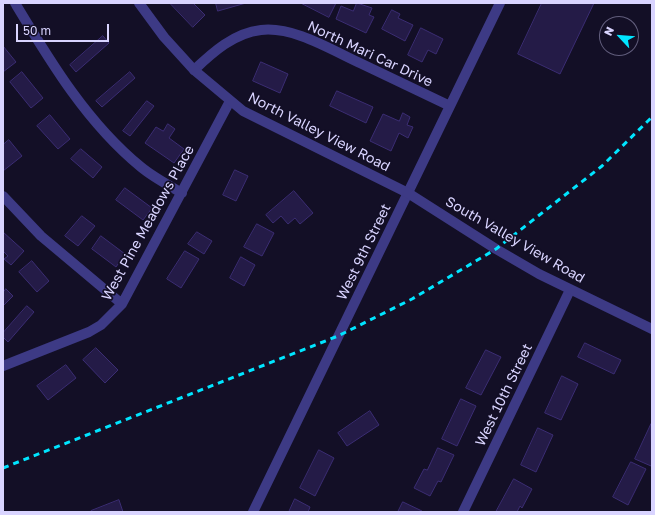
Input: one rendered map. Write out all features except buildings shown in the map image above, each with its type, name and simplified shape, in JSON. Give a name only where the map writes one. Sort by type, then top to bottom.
[{"type":"street","points":[[15,3],[67,86],[90,115],[140,166],[182,193]]},
{"type":"street","name":"North Valley View Road","points":[[139,3],[164,38],[194,70],[243,111],[408,193]]},
{"type":"street","name":"West 9th Street","points":[[253,512],[500,3]]},
{"type":"street","name":"North Mari Car Drive","points":[[194,70],[233,38],[261,30],[275,30],[304,37],[450,106]]},
{"type":"street","name":"West Pine Meadows Place","points":[[4,365],[89,332],[101,325],[122,304],[230,101]]},
{"type":"street","name":"South Valley View Road","points":[[408,193],[496,249],[570,290],[652,329]]},
{"type":"street","points":[[3,196],[41,236],[122,304]]},
{"type":"street","name":"West 10th Street","points":[[463,512],[570,290]]},
{"type":"railway","points":[[3,468],[338,336],[412,299],[496,249],[602,166],[652,117]]}]
